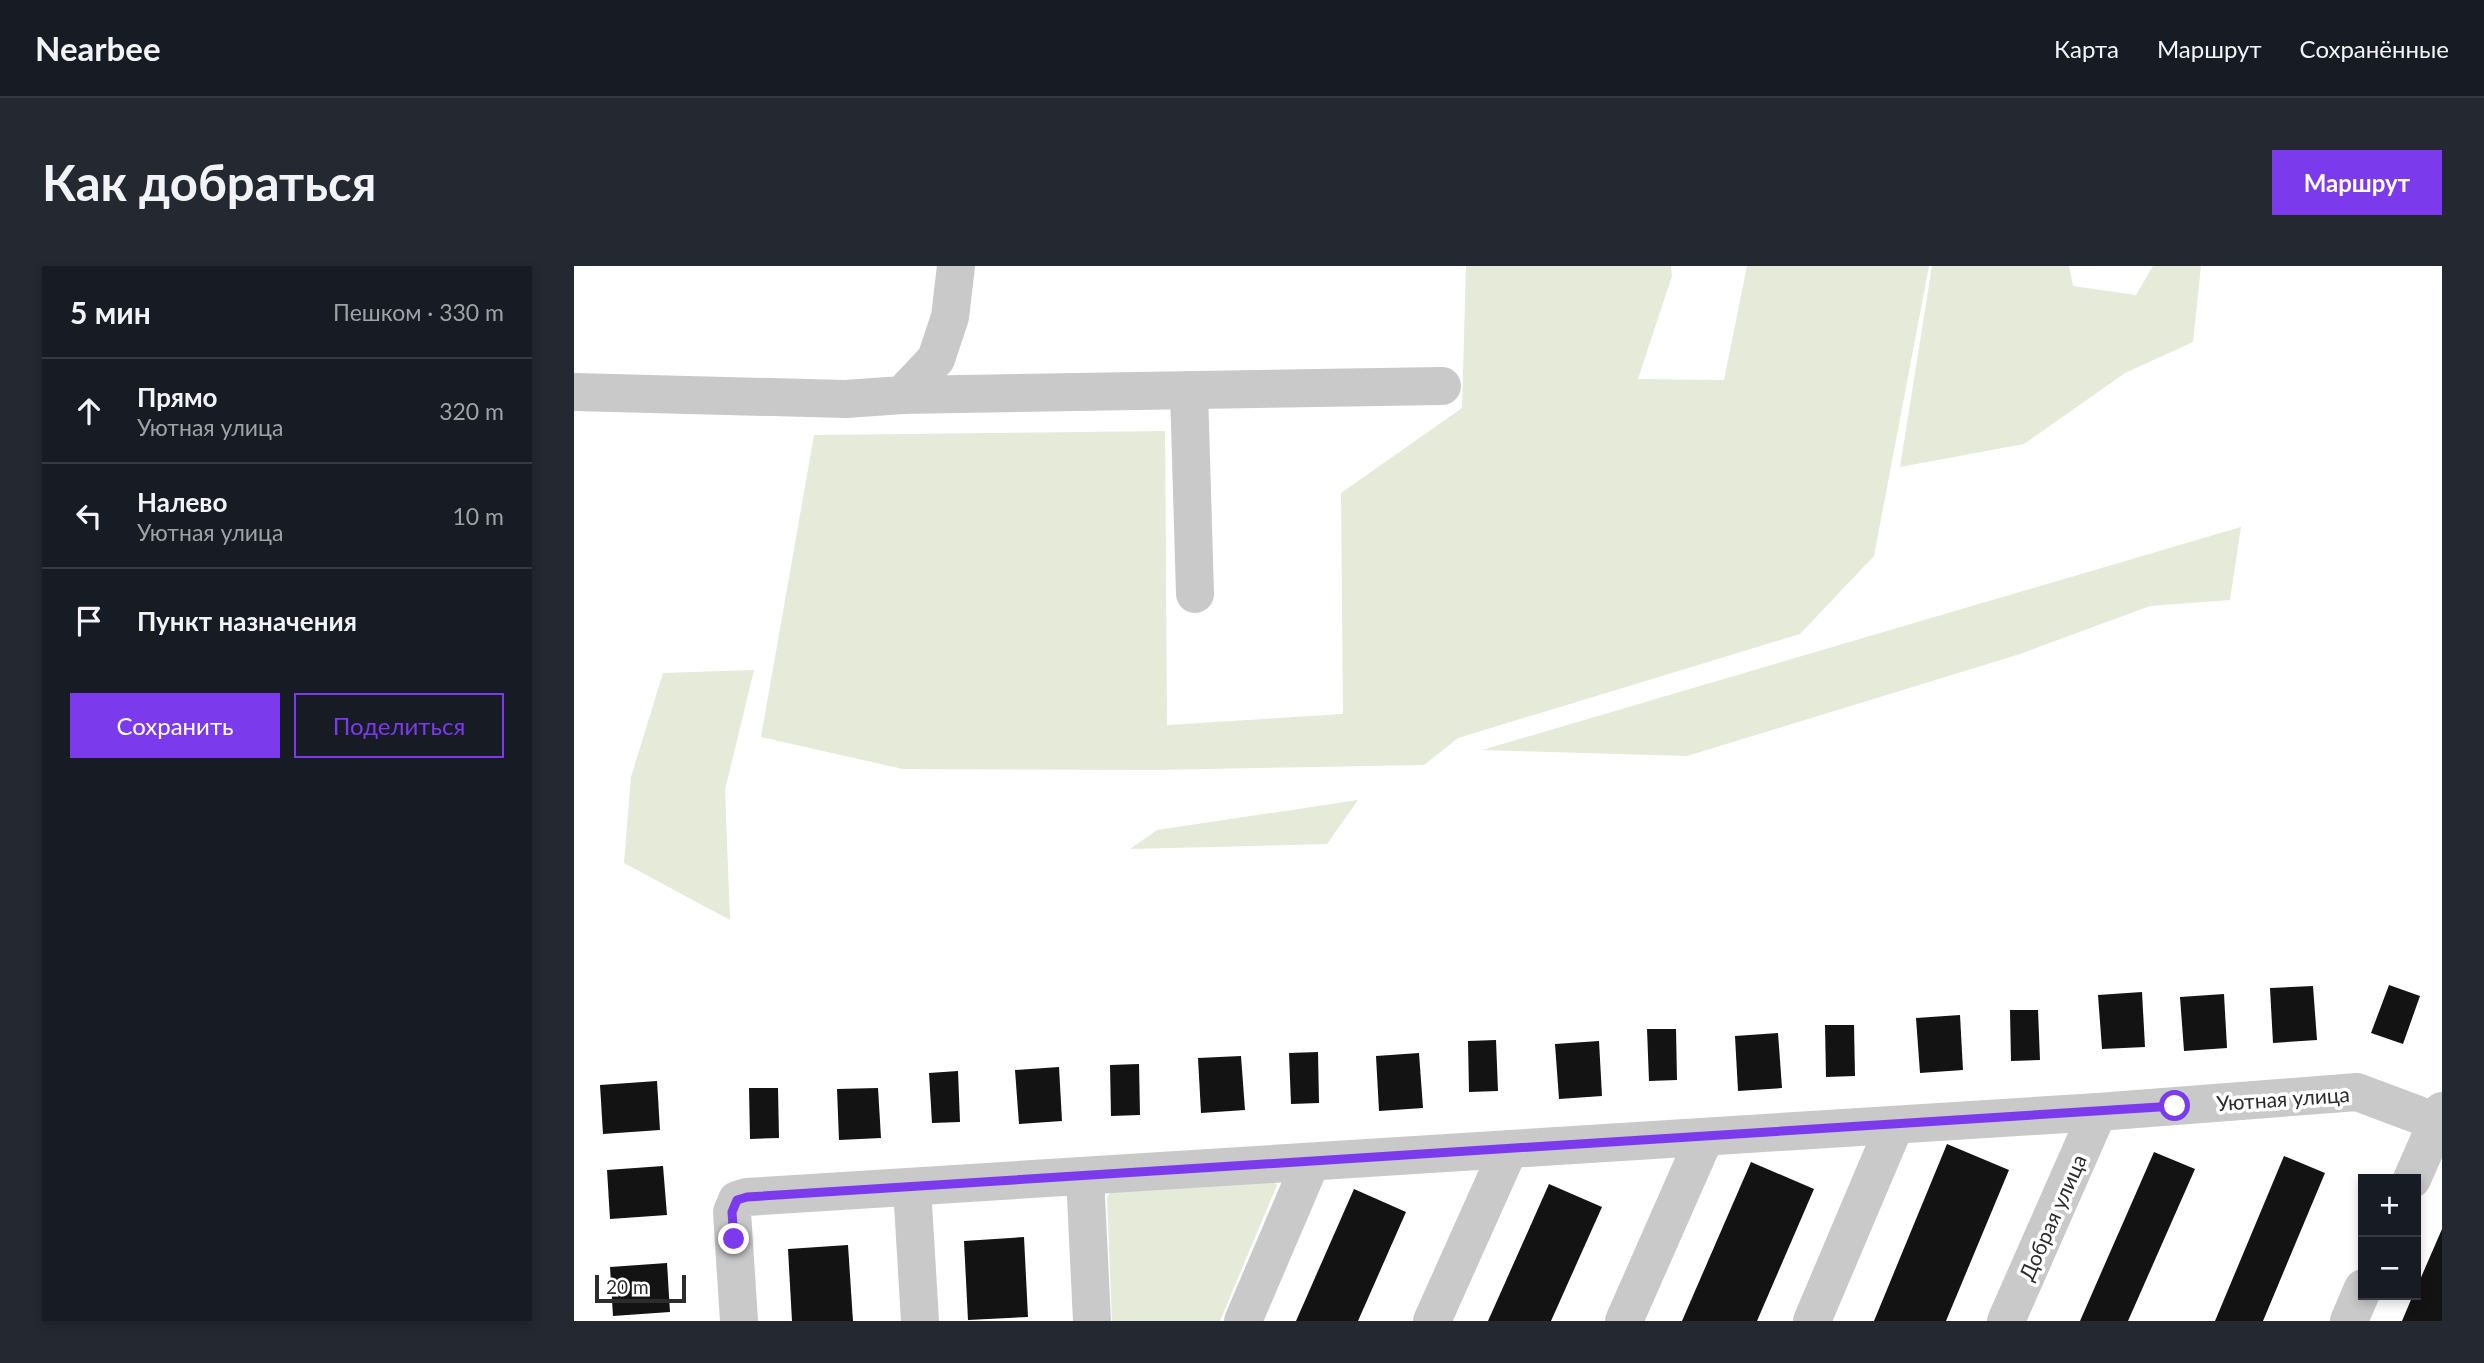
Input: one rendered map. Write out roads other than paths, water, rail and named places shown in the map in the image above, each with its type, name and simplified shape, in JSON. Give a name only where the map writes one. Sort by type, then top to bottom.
[{"type":"street","points":[[902,395],[936,359],[950,317],[956,266]]},
{"type":"street","points":[[574,393],[846,399],[902,395],[1442,386]]},
{"type":"street","points":[[1189,390],[1195,594]]},
{"type":"street","name":"Уютная улица","points":[[739,1321],[732,1212],[737,1200],[747,1197],[2098,1112],[2357,1092],[2440,1116]]},
{"type":"street","name":"Добрая улица","points":[[2006,1321],[2098,1112]]},
{"type":"street","points":[[2414,1174],[2440,1116]]},
{"type":"street","points":[[1812,1321],[1895,1125]]},
{"type":"street","points":[[1624,1321],[1705,1137]]},
{"type":"street","points":[[1432,1321],[1509,1149]]},
{"type":"street","points":[[1243,1321],[1311,1162]]},
{"type":"street","points":[[1085,1176],[1092,1321]]},
{"type":"street","points":[[912,1187],[920,1321]]},
{"type":"street","points":[[2348,1321],[2358,1299]]}]
